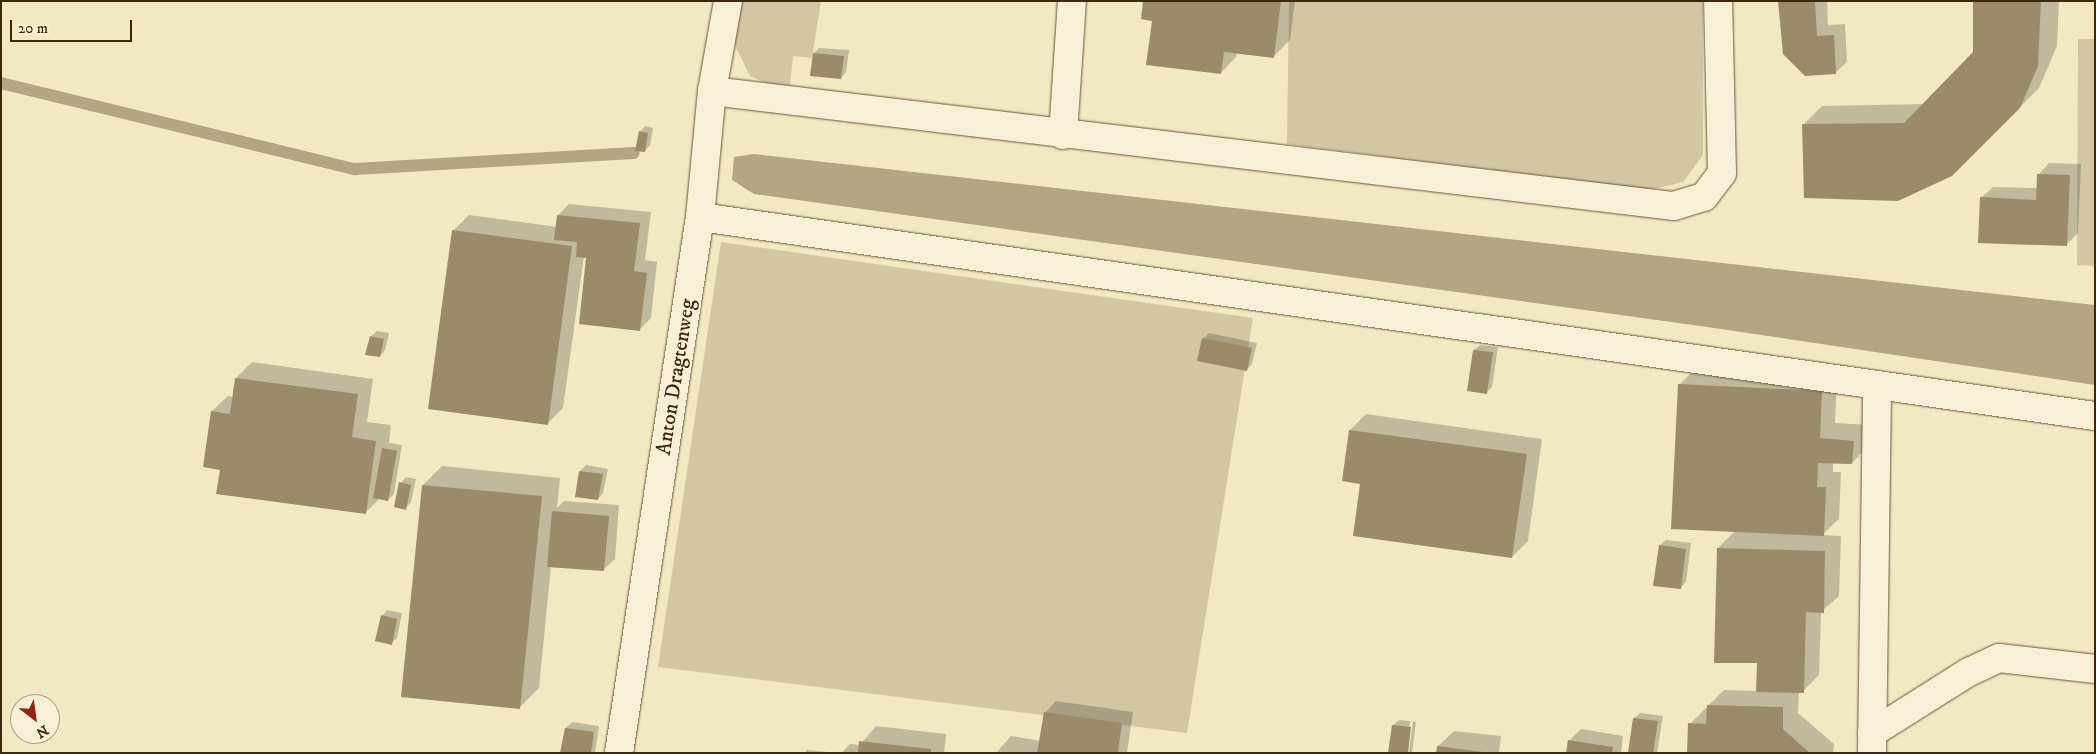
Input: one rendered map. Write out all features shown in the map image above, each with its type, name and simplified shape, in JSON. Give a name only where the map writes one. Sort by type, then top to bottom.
[{"type":"street","name":"Anton Dragtenweg","points":[[620,753],[700,217],[712,91],[728,1]]},
{"type":"street","points":[[1063,135],[1072,1]]},
{"type":"street","points":[[712,91],[1063,135],[1674,206],[1704,197],[1722,173],[1718,1]]},
{"type":"street","points":[[700,217],[2095,416]]},
{"type":"street","points":[[1872,743],[1878,385]]},
{"type":"street","points":[[1872,743],[1969,672],[1998,658],[2095,669]]},
{"type":"shaded area","points":[[742,1],[821,1],[812,58],[793,56],[790,85],[766,83],[750,76],[734,43]]},
{"type":"shaded area","points":[[1289,1],[1703,1],[1703,155],[1683,182],[1650,190],[1287,144]]},
{"type":"shaded area","points":[[2078,39],[2095,39],[2095,266],[2077,265]]},
{"type":"shaded area","points":[[754,154],[2095,305],[2095,385],[1714,328],[754,194],[732,180],[734,157]]},
{"type":"shaded area","points":[[721,242],[1253,318],[1187,733],[658,667]]},
{"type":"building","points":[[1143,1],[1281,1],[1274,58],[1224,52],[1221,74],[1146,65],[1152,21],[1141,19]]},
{"type":"building","points":[[1778,1],[1815,1],[1817,36],[1834,35],[1836,74],[1805,76],[1783,54]]},
{"type":"building","points":[[1973,1],[2041,1],[2038,66],[2020,108],[1952,176],[1898,201],[1804,198],[1802,124],[1904,123],[1973,52]]},
{"type":"building","points":[[813,53],[844,56],[841,79],[810,76]]},
{"type":"building","points":[[639,131],[648,133],[645,152],[635,151]]},
{"type":"building","points":[[2037,174],[2070,175],[2067,246],[1978,243],[1980,197],[2036,200]]},
{"type":"building","points":[[557,215],[640,223],[634,271],[647,273],[640,331],[579,324],[586,258],[576,257],[577,242],[554,240]]},
{"type":"building","points":[[452,230],[572,246],[548,425],[428,409]]},
{"type":"building","points":[[370,336],[384,339],[380,357],[365,355]]},
{"type":"building","points":[[1202,338],[1252,348],[1247,371],[1197,361]]},
{"type":"building","points":[[1473,350],[1493,352],[1487,394],[1467,391]]},
{"type":"building","points":[[235,378],[358,394],[352,437],[376,441],[366,514],[216,494],[220,470],[203,467],[211,411],[230,414]]},
{"type":"building","points":[[1678,384],[1822,391],[1820,438],[1854,441],[1852,464],[1818,463],[1817,487],[1826,487],[1824,536],[1671,529]]},
{"type":"building","points":[[1349,430],[1527,454],[1512,558],[1353,536],[1360,484],[1342,481]]},
{"type":"building","points":[[382,448],[397,451],[388,501],[373,498]]},
{"type":"building","points":[[579,471],[603,474],[598,500],[575,497]]},
{"type":"building","points":[[399,482],[411,485],[406,510],[394,507]]},
{"type":"building","points":[[422,485],[542,496],[520,709],[401,697]]},
{"type":"building","points":[[552,511],[609,516],[604,571],[547,567]]},
{"type":"building","points":[[1659,545],[1686,549],[1681,589],[1653,586]]},
{"type":"building","points":[[1717,548],[1825,551],[1824,613],[1806,612],[1804,693],[1756,692],[1757,663],[1714,663]]},
{"type":"building","points":[[381,615],[397,619],[392,645],[375,641]]},
{"type":"building","points":[[1707,705],[1783,707],[1783,729],[1810,753],[1687,753],[1688,723],[1706,724]]},
{"type":"building","points":[[1044,712],[1122,723],[1118,753],[1037,753]]},
{"type":"building","points":[[1633,718],[1658,721],[1653,753],[1628,753]]},
{"type":"building","points":[[1392,725],[1411,727],[1408,753],[1388,753]]},
{"type":"building","points":[[565,728],[594,732],[591,753],[560,753]]},
{"type":"building","points":[[1568,740],[1613,747],[1612,753],[1566,753]]},
{"type":"building","points":[[859,741],[931,749],[931,753],[858,753]]},
{"type":"building","points":[[1437,746],[1483,752],[1483,753],[1436,753]]},
{"type":"waterway","points":[[1,83],[355,169],[634,153]]}]
